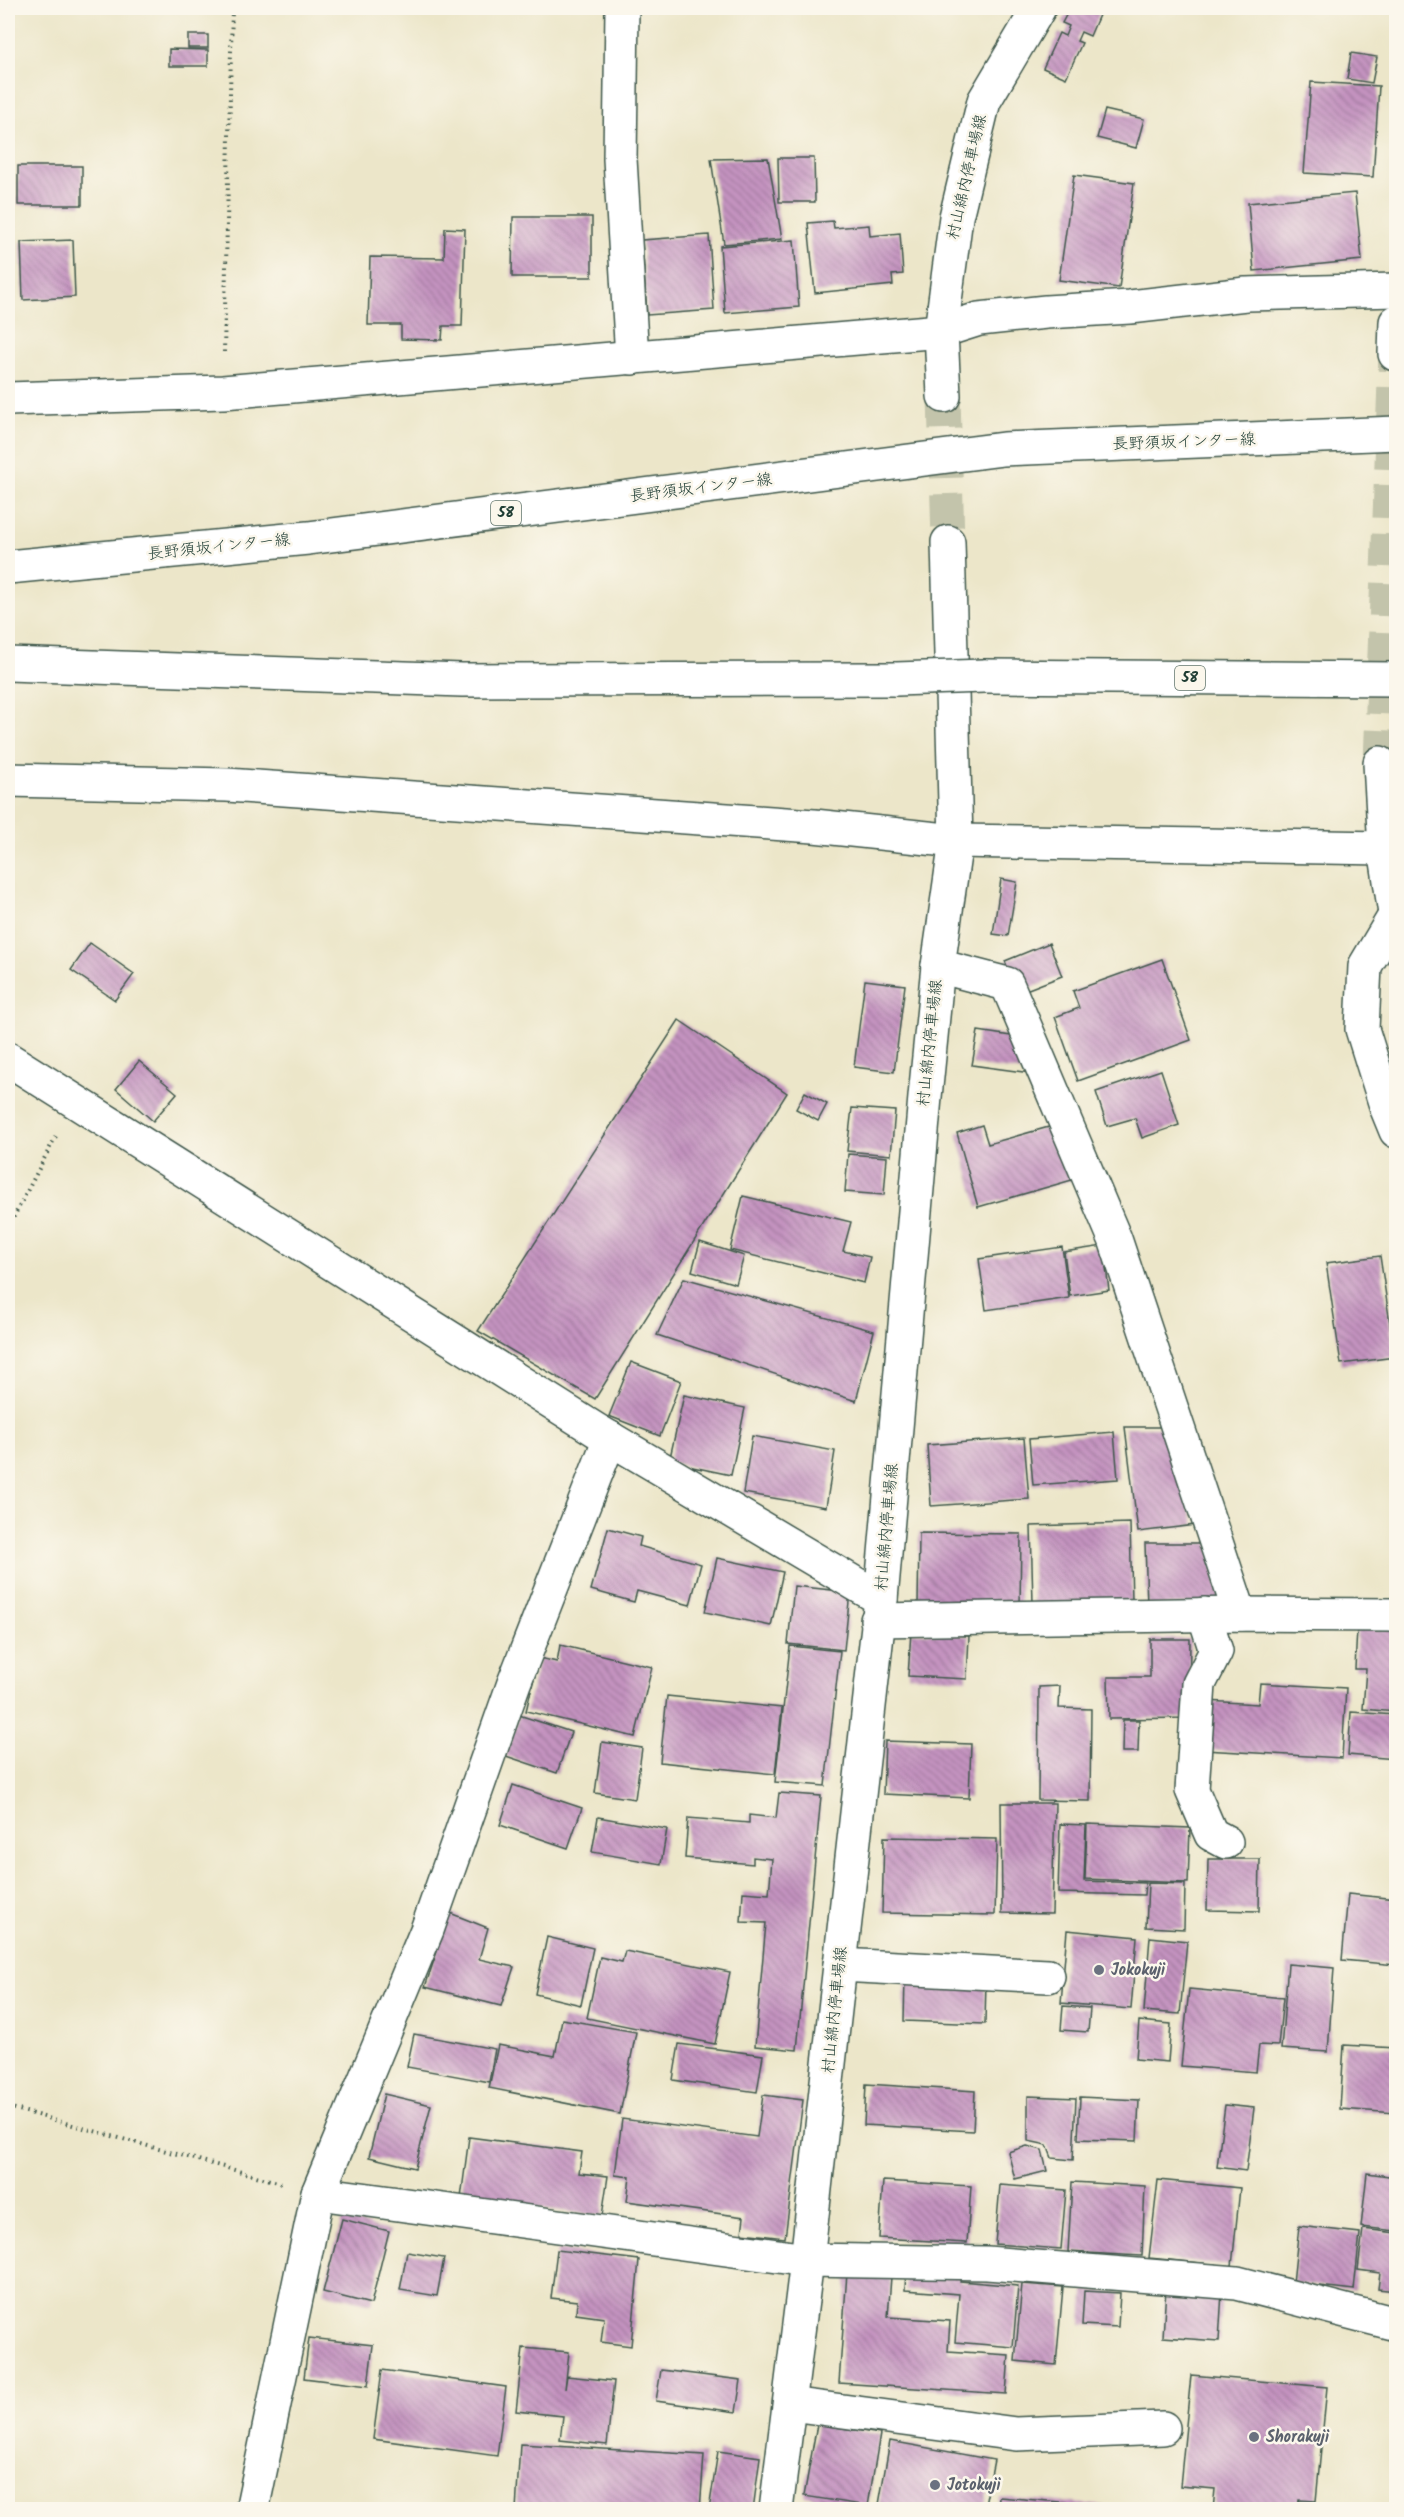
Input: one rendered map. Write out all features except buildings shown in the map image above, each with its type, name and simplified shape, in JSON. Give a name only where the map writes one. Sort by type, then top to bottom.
[{"type":"street","points":[[622,8],[620,159],[632,358]]},
{"type":"street","name":"村山綿内停車場線","points":[[944,396],[941,332],[956,217],[984,101],[1039,8]]},
{"type":"street","points":[[8,399],[223,392],[941,332],[979,319],[1131,307],[1246,294],[1396,290]]},
{"type":"street","points":[[1395,354],[1396,322]]},
{"type":"street","name":"長野須坂インター線","points":[[8,567],[309,538],[1003,449],[1396,433]]},
{"type":"street","name":"村山綿内停車場線","points":[[776,2510],[807,2260],[879,1609],[938,966],[956,841],[948,542]]},
{"type":"street","name":"58","points":[[8,664],[462,680],[896,679],[984,676],[1396,680]]},
{"type":"street","points":[[1380,763],[1385,848],[1396,917],[1365,966],[1362,1029],[1396,1131]]},
{"type":"street","points":[[8,780],[227,785],[814,826],[956,841],[1385,848]]},
{"type":"street","points":[[938,966],[1007,984],[1115,1239],[1240,1614]]},
{"type":"street","points":[[8,1059],[879,1609],[1396,1615]]},
{"type":"street","points":[[252,2510],[318,2193],[427,1930],[514,1683],[610,1438]]},
{"type":"street","points":[[1204,1614],[1216,1652],[1199,1684],[1192,1790],[1211,1834],[1226,1842]]},
{"type":"street","points":[[840,1965],[1048,1976]]},
{"type":"street","points":[[318,2193],[807,2260],[987,2263],[1237,2283],[1396,2324]]},
{"type":"street","points":[[790,2404],[1016,2434],[1163,2428]]},
{"type":"path","points":[[223,392],[232,8]]},
{"type":"path","points":[[8,1228],[16,1208],[76,1101]]},
{"type":"path","points":[[8,2107],[318,2193]]},
{"type":"tunnel","points":[[1380,763],[1395,354]]},
{"type":"tunnel","points":[[944,396],[948,542]]},
{"type":"place","name":"Jokokuji","points":[[1099,1970]]},
{"type":"place","name":"Shorakuji","points":[[1254,2437]]},
{"type":"place","name":"Jotokuji","points":[[935,2485]]}]
